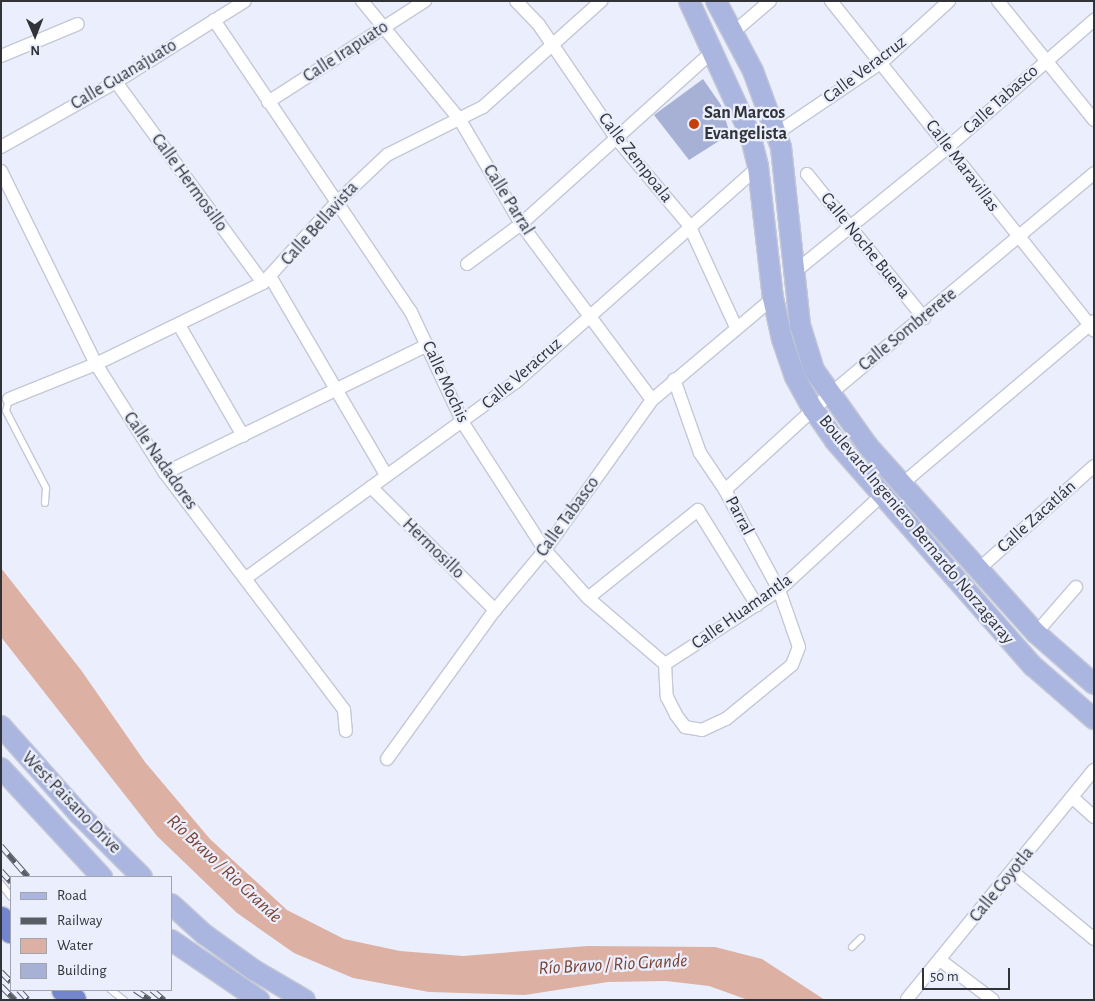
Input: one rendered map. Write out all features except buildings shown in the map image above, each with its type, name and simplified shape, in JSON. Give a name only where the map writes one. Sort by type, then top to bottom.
[{"type":"highway","points":[[1,919],[10,930]]},
{"type":"highway","points":[[65,991],[74,1000]]},
{"type":"main road","name":"Boulevard Ingeniero Bernardo Norzagaray","points":[[689,1],[714,50],[750,134],[758,167],[773,298],[787,356],[813,409],[882,495],[1033,666],[1094,719]]},
{"type":"main road","name":"Boulevard Ingeniero Bernardo Norzagaray","points":[[716,1],[734,31],[777,133],[785,174],[792,274],[803,342],[814,370],[868,446],[980,568],[1036,634],[1094,684]]},
{"type":"main road","name":"West Paisano Drive","points":[[1,726],[79,814],[141,876]]},
{"type":"main road","name":"West Paisano Drive","points":[[1,768],[101,876]]},
{"type":"main road","points":[[172,905],[204,934],[295,997]]},
{"type":"main road","points":[[172,941],[259,1000]]},
{"type":"street","name":"Calle Guanajuato","points":[[1,147],[116,82],[245,1]]},
{"type":"street","name":"Calle Parral","points":[[362,1],[460,120],[521,224],[590,313],[652,400]]},
{"type":"street","name":"Calle Irapuato","points":[[268,102],[425,1]]},
{"type":"street","name":"Calle Zempoala","points":[[516,1],[553,45],[616,138],[689,225],[736,327]]},
{"type":"street","name":"Calle Bellavista","points":[[9,399],[96,364],[179,325],[267,280],[336,203],[387,155],[460,120],[482,107],[601,1]]},
{"type":"street","points":[[734,31],[770,1]]},
{"type":"street","name":"Calle Maravillas","points":[[830,1],[882,62],[1017,239],[1092,325]]},
{"type":"street","name":"Calle Veracruz","points":[[777,133],[882,62],[949,1]]},
{"type":"street","points":[[998,1],[1094,120]]},
{"type":"street","name":"Calle Mochis","points":[[214,20],[411,312],[463,423],[545,550],[588,598],[665,664]]},
{"type":"street","name":"Calle Tabasco","points":[[792,274],[850,229],[948,147],[1094,20]]},
{"type":"street","points":[[1,56],[78,24]]},
{"type":"street","points":[[468,264],[521,224],[714,50]]},
{"type":"street","name":"Calle Hermosillo","points":[[116,82],[267,280],[386,475]]},
{"type":"street","name":"Calle Veracruz","points":[[246,578],[386,475],[463,423],[516,382],[689,225],[758,167]]},
{"type":"street","name":"Calle Nadadores","points":[[1,171],[96,364],[165,473],[344,710],[346,730]]},
{"type":"street","name":"Calle Noche Buena","points":[[808,174],[850,229],[924,318]]},
{"type":"street","name":"Calle Sombrerete","points":[[725,490],[830,394],[924,318],[1094,174]]},
{"type":"street","name":"Calle Tabasco","points":[[387,759],[495,610],[545,550],[652,400],[736,327],[773,298]]},
{"type":"street","points":[[179,325],[243,436]]},
{"type":"street","points":[[902,484],[1092,325]]},
{"type":"street","points":[[165,473],[335,392],[427,345]]},
{"type":"street","name":"Parral","points":[[665,664],[669,702],[685,727],[702,730],[726,720],[792,665],[799,655],[798,641],[779,590],[725,490],[700,453],[674,380]]},
{"type":"street","name":"Calle Zacatlán","points":[[980,568],[1094,466]]},
{"type":"street","name":"Hermosillo","points":[[371,487],[495,610]]},
{"type":"street","name":"Calle Huamantla","points":[[665,664],[779,590],[882,495]]},
{"type":"street","points":[[588,598],[698,510],[757,605]]},
{"type":"street","points":[[1036,634],[1076,586]]},
{"type":"street","name":"Calle Coyotla","points":[[907,999],[1013,872],[1094,770]]},
{"type":"street","points":[[1073,798],[1094,817]]},
{"type":"street","points":[[1013,872],[1094,939]]},
{"type":"street","points":[[940,960],[993,1000]]},
{"type":"lane","points":[[9,399],[6,411],[46,488],[45,503]]},
{"type":"lane","points":[[1,884],[10,896]]},
{"type":"lane","points":[[852,947],[861,938]]},
{"type":"lane","points":[[112,991],[124,1000]]},
{"type":"water","name":"Río Bravo / Rio Grande","points":[[1,568],[81,670],[145,762],[210,839],[287,910],[344,939],[400,951],[463,956],[587,946],[715,947],[762,959],[825,1000],[748,1000],[709,986],[666,981],[608,982],[525,995],[429,992],[353,978],[294,953],[237,913],[157,836],[1,637]]},
{"type":"railway","points":[[1,846],[27,876]]},
{"type":"railway","points":[[1,871],[10,881]]},
{"type":"railway","points":[[1,972],[10,981]]},
{"type":"railway","points":[[1,986],[15,1000]]},
{"type":"railway","points":[[20,991],[28,1000]]},
{"type":"railway","points":[[136,991],[150,1000]]},
{"type":"railway","points":[[153,991],[164,1000]]},
{"type":"place","name":"San Marcos Evangelista","points":[[694,124]]}]
